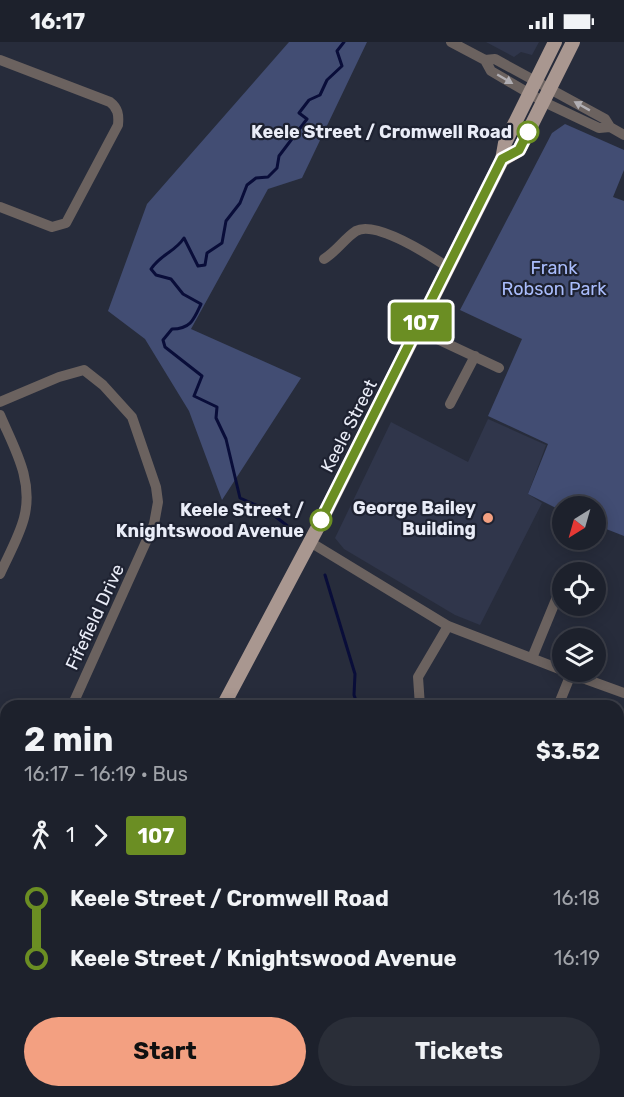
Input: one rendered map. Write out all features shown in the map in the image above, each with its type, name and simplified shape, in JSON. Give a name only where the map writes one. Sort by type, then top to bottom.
[{"type":"main road","name":"Keele Street","points":[[226,700],[310,542],[449,268],[555,42]]},
{"type":"main road","name":"Keele Street","points":[[502,159],[519,150],[573,42]]},
{"type":"street","points":[[451,42],[485,60],[491,71],[529,94],[599,128],[610,127]]},
{"type":"street","points":[[485,60],[495,59],[551,88],[605,118],[610,127],[624,135]]},
{"type":"street","points":[[0,60],[110,102],[116,106],[119,117],[118,125],[66,223],[51,227],[0,207]]},
{"type":"street","points":[[324,259],[337,252],[354,232],[364,228],[383,232],[449,268]]},
{"type":"street","points":[[418,330],[500,368]]},
{"type":"street","points":[[450,404],[475,356]]},
{"type":"street","name":"Fifefield Drive","points":[[0,402],[59,376],[84,370],[102,385],[132,417],[156,487],[158,502],[154,524],[75,700]]},
{"type":"street","points":[[0,415],[22,466],[27,502],[24,518],[0,574]]},
{"type":"street","points":[[310,542],[448,626],[552,666]]},
{"type":"street","points":[[532,658],[552,609]]},
{"type":"street","points":[[419,700],[417,677],[448,626]]},
{"type":"street","points":[[560,700],[564,682]]},
{"type":"street","points":[[594,682],[624,693]]},
{"type":"shaded area","points":[[486,42],[539,42],[532,55],[521,52],[514,57]]},
{"type":"shaded area","points":[[488,419],[546,445],[528,494],[542,503],[480,625],[455,615],[344,549],[335,538],[391,422],[468,462]]},
{"type":"green space","points":[[289,42],[367,42],[302,178],[268,189],[191,329],[301,378],[222,500],[189,411],[145,339],[108,311],[147,204]]},
{"type":"green space","name":"Frank Robson Park","points":[[565,124],[624,150],[624,170],[613,197],[624,201],[624,536],[606,529],[606,496],[552,496],[552,506],[528,494],[548,444],[488,416],[522,339],[460,310],[552,133]]},
{"type":"waterway","points":[[294,531],[267,510],[240,498],[226,439],[216,418],[217,407],[194,396],[202,376],[165,347],[163,340],[172,329],[188,325],[201,304],[183,294],[171,279],[156,275],[151,269],[184,238],[198,266],[205,265],[207,253],[222,243],[226,221],[240,203],[247,185],[256,178],[268,177],[277,168],[279,156],[307,119],[299,113],[309,100],[320,95],[327,80],[342,66],[337,51],[344,42]]},
{"type":"waterway","points":[[325,575],[355,674],[356,700]]},
{"type":"bus line","name":"107","points":[[321,520],[502,159],[519,150],[528,132]]},
{"type":"place","name":"Keele Street / Cromwell Road","points":[[528,132]]},
{"type":"place","name":"George Bailey Building","points":[[488,518]]},
{"type":"place","name":"Keele Street / Knightswood Avenue","points":[[321,520]]}]
